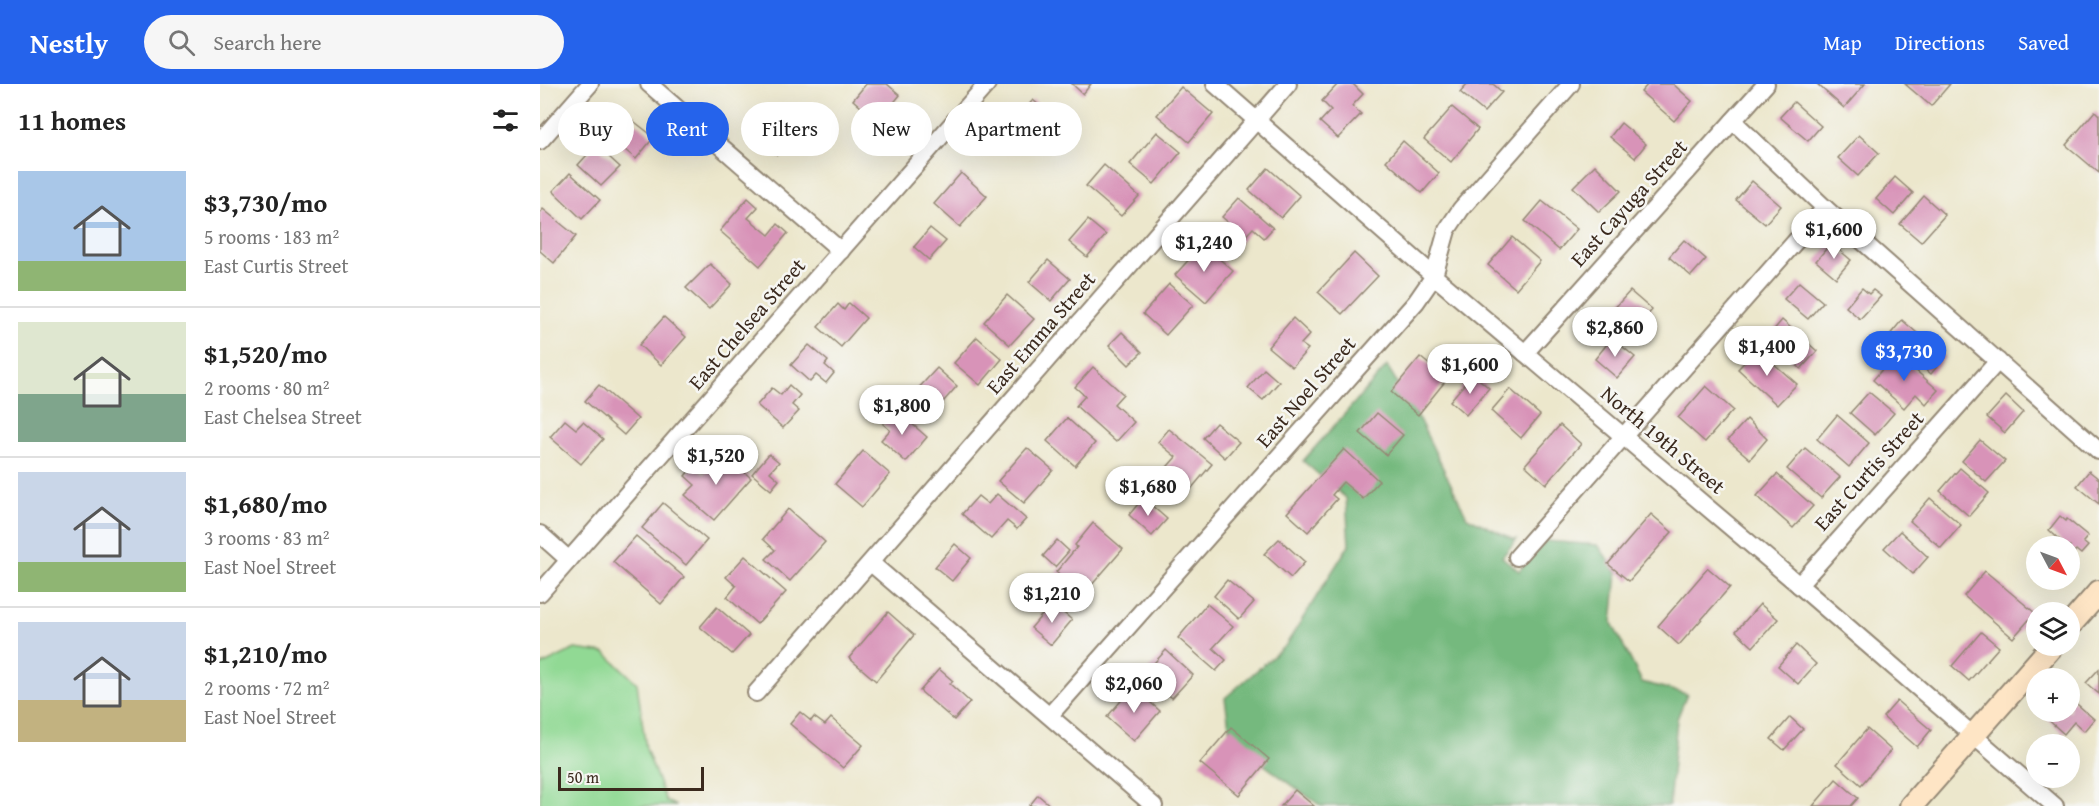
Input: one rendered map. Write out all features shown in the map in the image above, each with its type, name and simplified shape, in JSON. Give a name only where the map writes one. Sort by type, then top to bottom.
[{"type":"street","points":[[540,141],[590,84]]},
{"type":"street","points":[[649,84],[841,251]]},
{"type":"street","name":"East Chelsea Street","points":[[540,593],[987,84]]},
{"type":"street","name":"North 19th Street","points":[[1215,84],[1434,276],[2055,806]]},
{"type":"street","name":"East Emma Street","points":[[756,693],[1288,84]]},
{"type":"street","name":"East Noel Street","points":[[1050,715],[1416,302],[1434,276],[1446,230],[1461,208],[1571,84]]},
{"type":"street","name":"East Cayuga Street","points":[[1525,352],[1767,84]]},
{"type":"street","points":[[1733,121],[1825,208],[2099,451]]},
{"type":"street","points":[[1517,556],[1825,208]]},
{"type":"street","name":"East Curtis Street","points":[[1798,585],[1998,361]]},
{"type":"street","points":[[540,534],[569,560]]},
{"type":"street","points":[[871,563],[1154,806]]},
{"type":"street","points":[[2080,614],[2099,592]]},
{"type":"street","points":[[1911,806],[2043,656]]},
{"type":"green space","points":[[1387,366],[1416,413],[1467,517],[1517,539],[1502,557],[1519,571],[1546,541],[1598,545],[1617,573],[1612,623],[1642,682],[1687,694],[1677,719],[1669,806],[1321,806],[1231,741],[1225,698],[1286,645],[1349,545],[1346,498],[1303,461]]},
{"type":"green space","points":[[575,649],[605,653],[637,683],[646,749],[666,801],[676,806],[540,806],[540,666]]},
{"type":"building","points":[[866,84],[887,84],[900,95],[894,102],[855,102],[853,100]]},
{"type":"building","points":[[1072,84],[1091,84],[1083,94]]},
{"type":"building","points":[[1338,84],[1353,84],[1363,94],[1352,106],[1361,114],[1338,138],[1320,122],[1331,110],[1322,101]]},
{"type":"building","points":[[1467,84],[1493,84],[1502,92],[1484,112],[1460,92]]},
{"type":"building","points":[[1648,84],[1673,84],[1692,101],[1674,121],[1641,92]]},
{"type":"building","points":[[1817,84],[1865,84],[1844,108]]},
{"type":"building","points":[[1905,84],[1950,84],[1931,106]]},
{"type":"building","points":[[1181,87],[1213,114],[1189,142],[1157,115]]},
{"type":"building","points":[[1794,102],[1821,126],[1808,141],[1780,117]]},
{"type":"building","points":[[1452,107],[1478,129],[1451,162],[1424,139]]},
{"type":"building","points":[[2095,111],[2099,115],[2099,173],[2066,145]]},
{"type":"building","points":[[634,121],[646,131],[646,147],[636,159],[632,156]]},
{"type":"building","points":[[1621,123],[1646,144],[1635,158],[1610,137]]},
{"type":"building","points":[[1157,132],[1181,152],[1154,184],[1130,164]]},
{"type":"building","points":[[1859,135],[1879,153],[1858,176],[1838,158]]},
{"type":"building","points":[[1403,141],[1439,173],[1422,193],[1386,161]]},
{"type":"building","points":[[586,156],[608,156],[620,167],[601,186],[578,165]]},
{"type":"building","points":[[1104,165],[1139,196],[1121,216],[1086,186]]},
{"type":"building","points":[[1595,165],[1621,191],[1599,212],[1573,187]]},
{"type":"building","points":[[1268,168],[1300,196],[1281,218],[1249,190]]},
{"type":"building","points":[[570,173],[600,200],[582,219],[553,191]]},
{"type":"building","points":[[961,173],[987,196],[960,227],[934,204]]},
{"type":"building","points":[[1895,177],[1913,193],[1894,215],[1876,199]]},
{"type":"building","points":[[1752,181],[1781,206],[1765,224],[1736,200]]},
{"type":"building","points":[[1924,196],[1945,215],[1921,242],[1900,224]]},
{"type":"building","points":[[748,198],[758,207],[748,218],[769,235],[778,224],[788,233],[760,266],[720,231]]},
{"type":"building","points":[[1239,198],[1273,228],[1264,238],[1253,228],[1237,245],[1221,231],[1229,223],[1222,217]]},
{"type":"building","points":[[1542,201],[1577,229],[1559,250],[1525,221]]},
{"type":"building","points":[[543,209],[576,236],[554,263],[540,251],[540,213]]},
{"type":"building","points":[[1088,220],[1106,235],[1087,257],[1069,242]]},
{"type":"building","points":[[930,228],[946,241],[929,260],[914,247]]},
{"type":"building","points":[[1512,237],[1540,261],[1516,289],[1488,265]]},
{"type":"building","points":[[1684,240],[1706,259],[1691,276],[1669,257]]},
{"type":"building","points":[[1831,243],[1851,260],[1836,278],[1816,261]]},
{"type":"building","points":[[1203,244],[1233,271],[1206,302],[1175,275]]},
{"type":"building","points":[[1354,253],[1378,276],[1342,314],[1318,292]]},
{"type":"building","points":[[1048,260],[1070,279],[1051,301],[1029,282]]},
{"type":"building","points":[[710,264],[732,284],[709,309],[686,288]]},
{"type":"building","points":[[1799,282],[1823,302],[1808,319],[1784,299]]},
{"type":"building","points":[[1169,284],[1193,305],[1166,335],[1143,314]]},
{"type":"building","points":[[1862,288],[1869,294],[1873,290],[1881,296],[1860,319],[1846,307]]},
{"type":"building","points":[[1630,291],[1652,310],[1643,320],[1654,330],[1644,341],[1611,312]]},
{"type":"building","points":[[1007,295],[1034,319],[1010,345],[984,322]]},
{"type":"building","points":[[849,303],[866,318],[841,347],[818,327],[838,304],[844,310]]},
{"type":"building","points":[[664,317],[686,337],[661,365],[639,345]]},
{"type":"building","points":[[1293,318],[1310,334],[1301,344],[1308,349],[1292,367],[1268,347]]},
{"type":"building","points":[[1782,320],[1817,351],[1801,369],[1767,338]]},
{"type":"building","points":[[1902,320],[1945,357],[1931,374],[1888,337]]},
{"type":"building","points":[[1122,332],[1142,352],[1129,365],[1109,345]]},
{"type":"building","points":[[977,337],[1002,359],[980,385],[954,363]]},
{"type":"building","points":[[1612,338],[1635,357],[1617,378],[1595,359]]},
{"type":"building","points":[[809,345],[828,361],[825,365],[834,373],[826,383],[816,375],[810,382],[791,365]]},
{"type":"building","points":[[1757,349],[1797,384],[1777,405],[1738,369]]},
{"type":"building","points":[[1896,353],[1938,390],[1926,404],[1916,394],[1904,408],[1873,380]]},
{"type":"building","points":[[1420,357],[1447,379],[1418,415],[1391,392]]},
{"type":"building","points":[[1093,367],[1123,394],[1114,404],[1134,422],[1116,442],[1076,406],[1085,396],[1075,387]]},
{"type":"building","points":[[937,368],[957,386],[936,410],[915,392]]},
{"type":"building","points":[[1264,369],[1279,382],[1263,400],[1248,388]]},
{"type":"building","points":[[1473,374],[1489,388],[1466,415],[1450,401]]},
{"type":"building","points":[[599,385],[638,419],[624,435],[585,401]]},
{"type":"building","points":[[789,385],[800,395],[792,405],[799,411],[783,428],[757,405],[772,388],[781,395]]},
{"type":"building","points":[[1706,386],[1733,410],[1705,442],[1678,418]]},
{"type":"building","points":[[1510,389],[1540,415],[1521,438],[1491,411]]},
{"type":"building","points":[[1869,392],[1894,413],[1875,435],[1850,413]]},
{"type":"building","points":[[2006,396],[2023,412],[2005,433],[1987,417]]},
{"type":"building","points":[[895,409],[927,437],[906,462],[881,440],[890,430],[883,424]]},
{"type":"building","points":[[1377,413],[1403,435],[1386,455],[1360,433]]},
{"type":"building","points":[[1837,415],[1869,443],[1849,467],[1817,439]]},
{"type":"building","points":[[1067,418],[1095,443],[1075,466],[1047,441]]},
{"type":"building","points":[[1747,419],[1767,439],[1750,459],[1728,440]]},
{"type":"building","points":[[565,420],[576,429],[583,422],[603,439],[581,464],[550,437]]},
{"type":"building","points":[[1216,423],[1239,442],[1225,458],[1203,438]]},
{"type":"building","points":[[1560,425],[1581,444],[1546,484],[1525,465]]},
{"type":"building","points":[[1169,429],[1212,464],[1186,495],[1161,474],[1176,457],[1158,442]]},
{"type":"building","points":[[1980,440],[2005,461],[1986,482],[1962,461]]},
{"type":"building","points":[[1027,448],[1053,470],[1024,503],[998,481]]},
{"type":"building","points":[[1805,448],[1840,477],[1821,498],[1787,469]]},
{"type":"building","points":[[1344,449],[1379,481],[1363,499],[1343,482],[1332,495],[1337,499],[1308,532],[1287,513]]},
{"type":"building","points":[[863,451],[890,474],[862,507],[835,484]]},
{"type":"building","points":[[722,453],[751,478],[714,520],[685,495],[695,485],[685,476],[694,465],[704,474]]},
{"type":"building","points":[[769,454],[779,462],[770,472],[779,480],[771,490],[752,474]]},
{"type":"building","points":[[1960,468],[1989,493],[1969,516],[1940,491]]},
{"type":"building","points":[[2089,471],[2099,479],[2099,504],[2077,486]]},
{"type":"building","points":[[1777,474],[1813,506],[1793,528],[1757,496]]},
{"type":"building","points":[[997,494],[1026,519],[1017,529],[1007,521],[991,539],[962,514],[978,496],[988,504]]},
{"type":"building","points":[[1143,498],[1167,519],[1152,536],[1129,515]]},
{"type":"building","points":[[1930,498],[1961,525],[1941,548],[1910,521]]},
{"type":"building","points":[[663,503],[707,540],[686,565],[642,528]]},
{"type":"building","points":[[788,509],[825,542],[790,581],[766,559],[775,550],[763,539]]},
{"type":"building","points":[[1651,514],[1672,532],[1629,581],[1608,564]]},
{"type":"building","points":[[2060,516],[2088,536],[2083,542],[2088,546],[2081,554],[2080,536],[2055,536],[2049,530]]},
{"type":"building","points":[[1093,523],[1123,549],[1083,595],[1056,572]]},
{"type":"building","points":[[1900,531],[1928,557],[1913,574],[1884,548]]},
{"type":"building","points":[[636,536],[684,577],[661,604],[613,562]]},
{"type":"building","points":[[1279,539],[1305,562],[1291,578],[1264,554]]},
{"type":"building","points":[[1057,540],[1069,551],[1055,567],[1043,556]]},
{"type":"building","points":[[955,544],[971,558],[952,581],[935,567]]},
{"type":"building","points":[[745,556],[786,592],[757,624],[727,597],[736,586],[726,577]]},
{"type":"building","points":[[1708,568],[1730,587],[1679,645],[1658,626]]},
{"type":"building","points":[[1985,571],[2026,605],[2026,623],[2013,638],[1964,596]]},
{"type":"building","points":[[1227,580],[1254,602],[1239,619],[1214,596]]},
{"type":"building","points":[[1052,603],[1072,620],[1051,645],[1031,628]]},
{"type":"building","points":[[1207,604],[1233,626],[1213,648],[1226,660],[1216,671],[1178,638]]},
{"type":"building","points":[[1760,604],[1778,619],[1753,647],[1736,631]]},
{"type":"building","points":[[717,607],[749,635],[732,654],[700,627]]},
{"type":"building","points":[[888,612],[914,635],[876,681],[849,658]]},
{"type":"building","points":[[1981,632],[1999,647],[1969,681],[1952,666]]},
{"type":"building","points":[[1796,645],[1816,664],[1798,684],[1778,666]]},
{"type":"building","points":[[1166,650],[1193,675],[1172,698],[1145,673]]},
{"type":"building","points":[[939,669],[953,681],[950,684],[970,702],[954,720],[920,691]]},
{"type":"building","points":[[2099,669],[2099,694],[2086,683]]},
{"type":"building","points":[[1133,687],[1160,711],[1134,741],[1107,717]]},
{"type":"building","points":[[1897,701],[1931,730],[1917,747],[1883,717]]},
{"type":"building","points":[[2080,707],[2094,719],[2084,731],[2074,722],[2080,722]]},
{"type":"building","points":[[800,712],[811,721],[814,717],[825,725],[831,718],[863,745],[843,768],[790,724]]},
{"type":"building","points":[[1790,717],[1803,729],[1784,750],[1771,739]]},
{"type":"building","points":[[2051,722],[2074,722],[2064,734]]},
{"type":"building","points":[[1231,727],[1269,759],[1239,795],[1200,763]]},
{"type":"building","points":[[1867,729],[1891,750],[1861,785],[1837,764]]},
{"type":"building","points":[[1836,779],[1858,798],[1851,806],[1813,806]]},
{"type":"building","points":[[1295,790],[1314,806],[1281,806]]},
{"type":"building","points":[[1038,795],[1051,806],[1029,806]]}]
